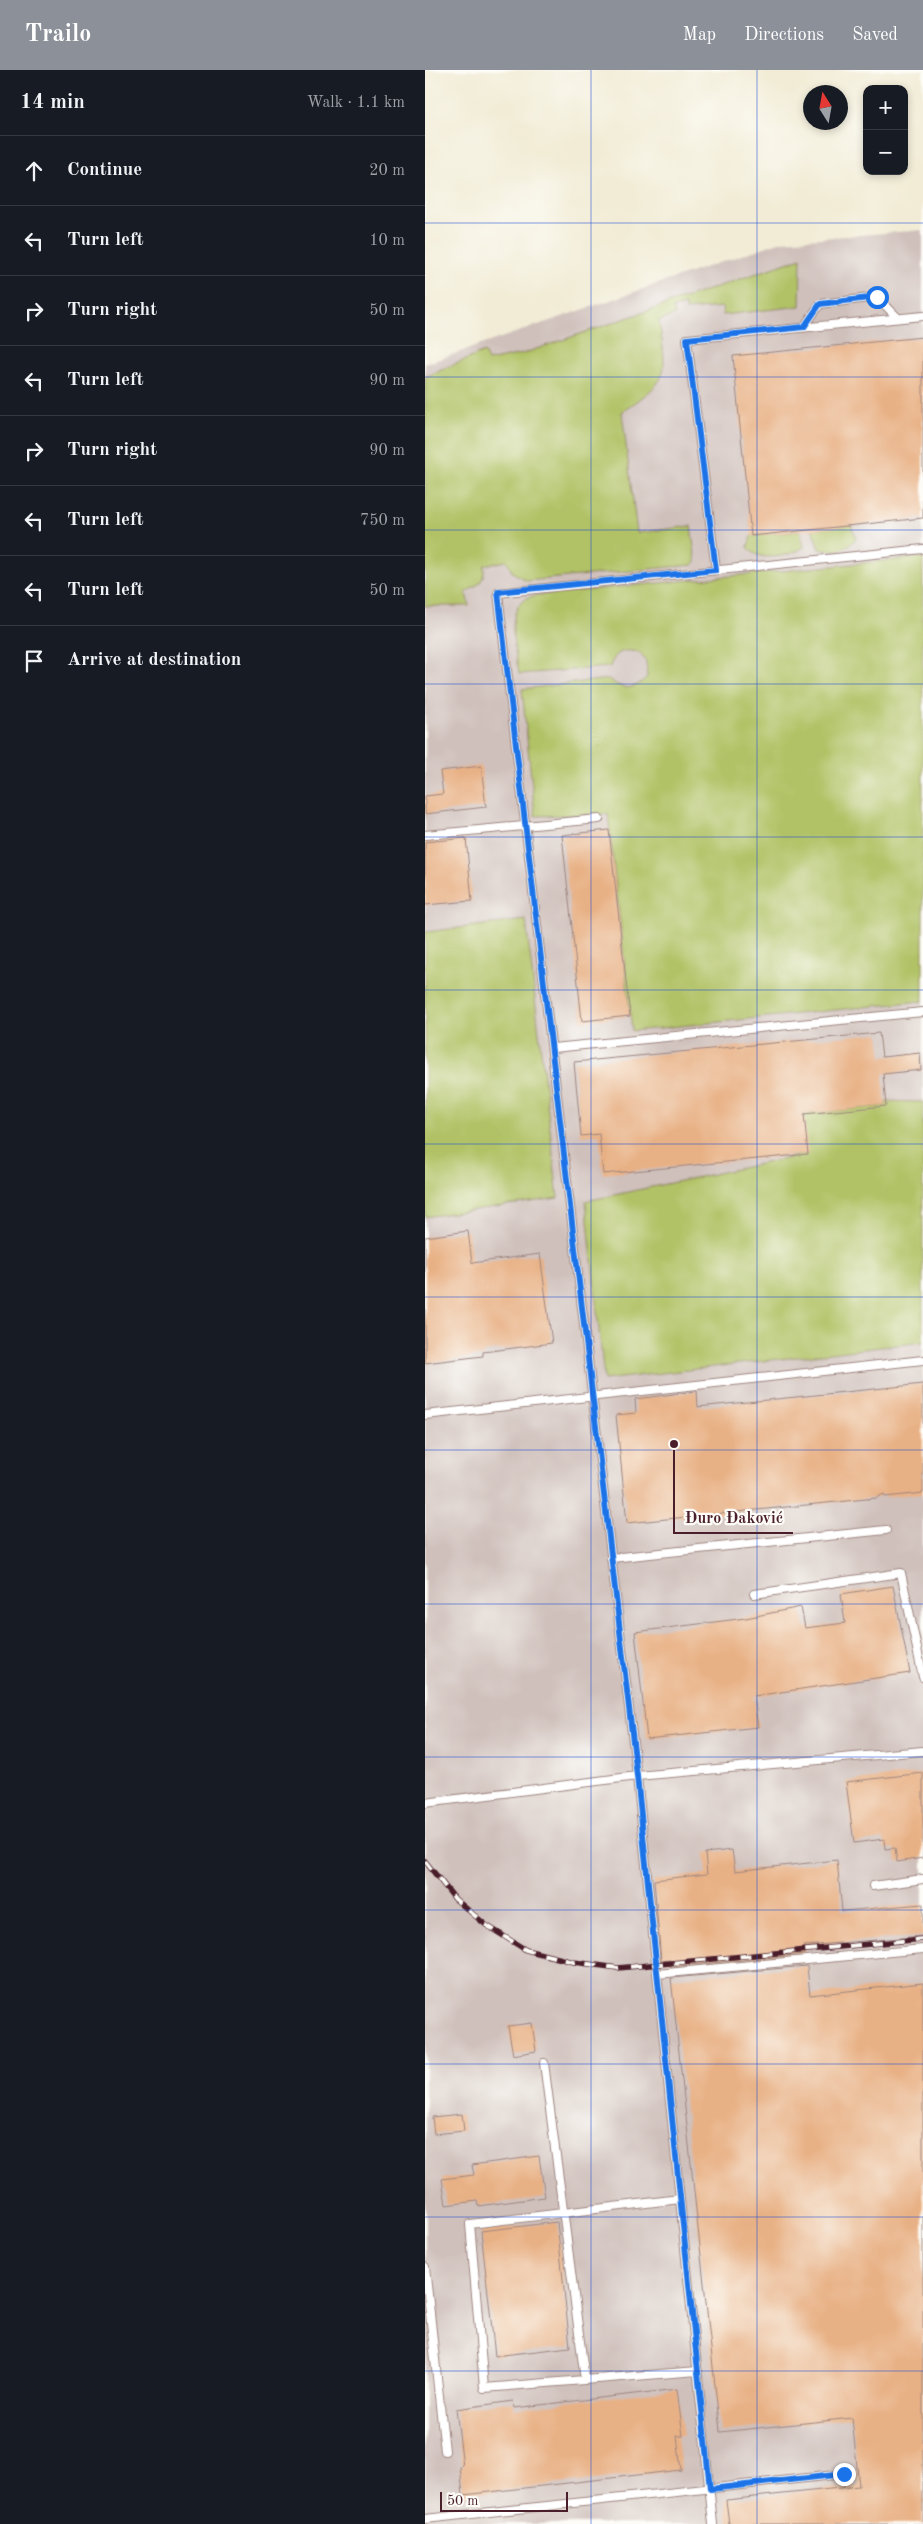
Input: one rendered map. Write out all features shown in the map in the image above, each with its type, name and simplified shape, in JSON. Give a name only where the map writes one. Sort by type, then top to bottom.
[{"type":"lane","points":[[804,327],[820,304],[877,297],[898,318]]},
{"type":"lane","points":[[716,570],[687,339],[923,316]]},
{"type":"lane","points":[[713,2524],[637,1776],[498,592],[923,550]]},
{"type":"lane","points":[[425,835],[599,819]]},
{"type":"lane","points":[[553,1048],[923,1012]]},
{"type":"lane","points":[[425,1415],[923,1360]]},
{"type":"lane","points":[[611,1558],[886,1530]]},
{"type":"lane","points":[[754,1594],[901,1573],[923,1677]]},
{"type":"lane","points":[[425,1803],[637,1776],[923,1751]]},
{"type":"lane","points":[[873,1886],[923,1879]]},
{"type":"lane","points":[[657,1974],[923,1949]]},
{"type":"lane","points":[[545,2063],[585,2380]]},
{"type":"lane","points":[[680,2199],[470,2224],[484,2388],[698,2371]]},
{"type":"lane","points":[[425,2267],[427,2304],[445,2451]]},
{"type":"lane","points":[[425,2519],[844,2474]]},
{"type":"shaded area","points":[[923,230],[923,2524],[425,2524],[425,364],[782,241]]},
{"type":"green space","points":[[801,258],[800,306],[723,315],[722,307],[686,310],[685,305],[673,308],[675,315],[659,321],[664,355],[662,376],[649,392],[622,412],[637,533],[691,526],[696,562],[692,565],[527,581],[512,572],[507,561],[484,565],[484,575],[481,582],[466,592],[469,606],[425,606],[425,377],[484,352],[488,361],[522,354]]},
{"type":"green space","points":[[851,525],[856,538],[853,542],[845,548],[830,551],[820,549],[812,529]]},
{"type":"green space","points":[[800,531],[804,547],[791,553],[767,557],[752,552],[748,547],[751,536]]},
{"type":"green space","points":[[923,557],[923,1001],[632,1031],[608,814],[535,816],[522,689],[609,679],[619,686],[633,687],[647,677],[646,662],[640,653],[625,651],[615,657],[610,667],[519,674],[514,645],[513,624],[519,606],[525,599],[539,595]]},
{"type":"green space","points":[[526,920],[558,1198],[425,1217],[425,932]]},
{"type":"green space","points":[[886,1101],[923,1102],[923,1342],[604,1380],[586,1201],[807,1154],[804,1114],[886,1106]]},
{"type":"building","points":[[923,337],[923,518],[751,536],[733,356]]},
{"type":"building","points":[[481,766],[486,807],[425,814],[425,796],[443,794],[440,771]]},
{"type":"building","points":[[609,830],[630,1016],[582,1021],[562,835]]},
{"type":"building","points":[[466,838],[472,901],[425,905],[425,842]]},
{"type":"building","points":[[879,1033],[882,1057],[920,1053],[921,1070],[883,1074],[886,1106],[804,1114],[808,1154],[603,1174],[599,1134],[581,1136],[574,1062]]},
{"type":"building","points":[[468,1231],[472,1263],[540,1254],[552,1343],[483,1352],[483,1356],[425,1363],[425,1237]]},
{"type":"building","points":[[923,1384],[923,1493],[885,1497],[884,1494],[876,1498],[627,1523],[616,1415],[636,1413],[635,1399],[697,1391],[698,1407]]},
{"type":"building","points":[[893,1586],[910,1673],[754,1696],[758,1727],[647,1739],[635,1632],[746,1618],[801,1607],[805,1628],[845,1623],[841,1594]]},
{"type":"building","points":[[923,1773],[923,1858],[897,1862],[895,1848],[885,1849],[884,1839],[854,1843],[846,1782]]},
{"type":"building","points":[[732,1850],[735,1871],[837,1860],[842,1911],[923,1904],[923,1936],[804,1946],[805,1954],[670,1967],[670,1960],[661,1961],[654,1880],[707,1874],[705,1853]]},
{"type":"building","points":[[807,1966],[810,1995],[923,1983],[923,2524],[729,2524],[726,2500],[859,2486],[852,2418],[720,2432],[671,1978]]},
{"type":"building","points":[[532,2023],[536,2051],[513,2055],[508,2026]]},
{"type":"building","points":[[462,2114],[464,2131],[434,2134],[432,2117]]},
{"type":"building","points":[[539,2156],[545,2197],[478,2206],[477,2201],[446,2205],[442,2179],[474,2175],[472,2165]]},
{"type":"building","points":[[557,2222],[570,2347],[495,2356],[481,2231]]},
{"type":"building","points":[[677,2389],[683,2436],[677,2436],[681,2470],[463,2495],[460,2467],[463,2466],[456,2409],[513,2401],[514,2408]]},
{"type":"railway","points":[[425,1861],[455,1899],[486,1925],[526,1950],[574,1962],[618,1968],[923,1939]]},
{"type":"place","name":"Đuro Đaković","points":[[674,1444]]},
{"type":"route","points":[[844,2474],[710,2489],[637,1776],[498,592],[716,570],[687,339],[804,327],[820,304],[877,297]]}]
